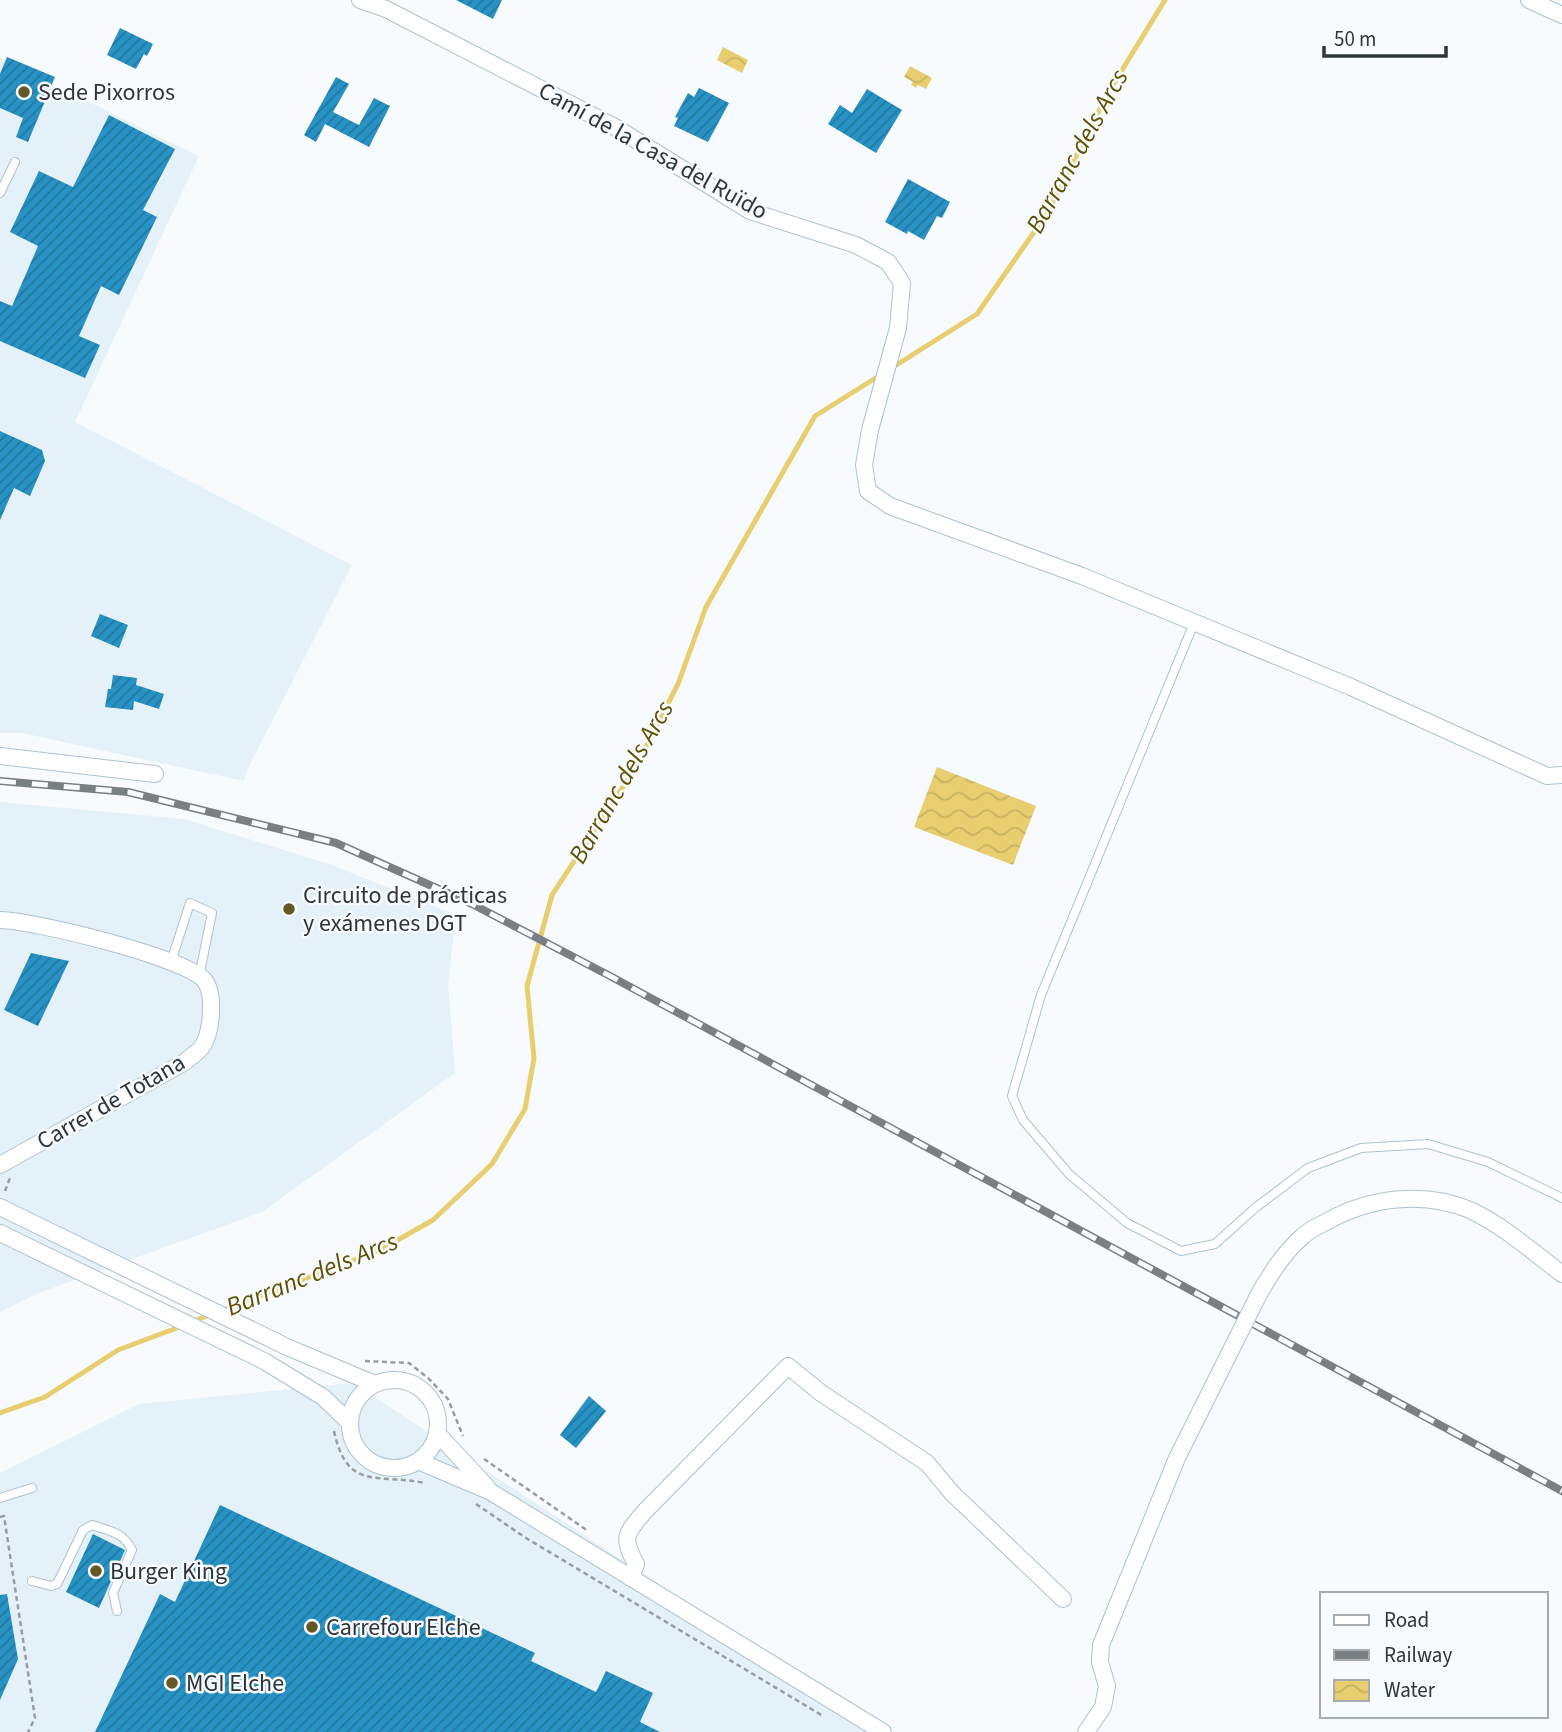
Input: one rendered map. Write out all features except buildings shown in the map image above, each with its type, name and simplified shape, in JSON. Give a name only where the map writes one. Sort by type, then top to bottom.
[{"type":"street","name":"Camí de la Casa del Ruïdo","points":[[360,0],[386,9],[615,127],[750,211],[856,245],[888,262],[902,282],[898,328],[870,429],[864,465],[868,491],[890,506],[1082,576],[1195,622]]},
{"type":"street","points":[[1529,0],[1562,15]]},
{"type":"street","points":[[1195,622],[1351,687],[1547,776],[1562,775]]},
{"type":"street","points":[[0,756],[155,774]]},
{"type":"street","points":[[0,920],[82,934],[188,968],[199,977]]},
{"type":"street","name":"Carrer de Totana","points":[[6,1162],[185,1062],[202,1046],[209,1027],[212,1003],[205,980],[199,977]]},
{"type":"street","points":[[1086,1732],[1103,1707],[1107,1686],[1100,1662],[1101,1645],[1177,1458],[1272,1270],[1304,1234],[1348,1209],[1391,1199],[1430,1200],[1468,1210],[1506,1231],[1562,1274]]},
{"type":"street","points":[[4,1202],[139,1275],[286,1347],[375,1384]]},
{"type":"street","points":[[0,1233],[264,1361],[323,1397],[350,1423]]},
{"type":"street","points":[[631,1578],[636,1564],[625,1545],[627,1533],[645,1511],[788,1366],[821,1393],[927,1463],[952,1493],[1063,1599]]},
{"type":"street","points":[[388,1380],[415,1385],[426,1394],[434,1406],[438,1419],[437,1433],[426,1453],[418,1461],[392,1468],[368,1459],[358,1449],[352,1437],[350,1423],[357,1400],[375,1384],[388,1380]]},
{"type":"street","points":[[437,1433],[492,1492]]},
{"type":"street","points":[[418,1461],[492,1492],[883,1732]]},
{"type":"lane","points":[[0,193],[15,162]]},
{"type":"lane","points":[[1195,622],[1041,995],[1012,1096],[1023,1120],[1069,1174],[1117,1215],[1181,1251],[1215,1244],[1255,1208],[1308,1168],[1361,1148],[1428,1144],[1488,1162],[1562,1198]]},
{"type":"lane","points":[[171,963],[190,903],[212,913],[199,977]]},
{"type":"lane","points":[[0,1498],[32,1488]]},
{"type":"lane","points":[[32,1581],[51,1587],[57,1584],[83,1530],[92,1525],[112,1532],[126,1539],[132,1550],[113,1593],[117,1611]]},
{"type":"path","points":[[4,1202],[4,1190],[17,1168],[6,1162]]},
{"type":"path","points":[[357,1360],[409,1363],[448,1399],[467,1444]]},
{"type":"path","points":[[334,1431],[337,1447],[345,1462],[357,1474],[369,1478],[405,1479],[426,1483]]},
{"type":"path","points":[[473,1472],[482,1458]]},
{"type":"path","points":[[469,1500],[526,1538],[828,1719]]},
{"type":"path","points":[[0,1517],[4,1516],[35,1718],[28,1732]]},
{"type":"shaded area","points":[[0,58],[199,156],[75,422],[352,565],[247,770],[244,781],[22,733],[0,733]]},
{"type":"shaded area","points":[[0,802],[184,819],[329,864],[456,915],[448,984],[455,1073],[262,1212],[36,1294],[0,1312]]},
{"type":"shaded area","points":[[353,1383],[890,1732],[0,1732],[0,1473],[139,1404]]},
{"type":"water","points":[[723,47],[748,60],[742,73],[717,60]]},
{"type":"water","points":[[910,66],[932,78],[926,89],[918,85],[916,88],[911,85],[913,82],[904,77]]},
{"type":"water","points":[[937,767],[1036,806],[1013,865],[914,827]]},
{"type":"waterway","name":"Barranc dels Arcs","points":[[890,369],[977,314],[1048,212],[1108,93],[1165,0]]},
{"type":"waterway","name":"Barranc dels Arcs","points":[[221,1311],[380,1250],[433,1220],[492,1164],[525,1109],[534,1058],[527,986],[552,895],[634,770],[678,684],[706,607],[815,416],[882,374]]},
{"type":"waterway","name":"Barranc dels Arcs","points":[[191,1322],[212,1314]]},
{"type":"waterway","name":"Barranc dels Arcs","points":[[0,1413],[45,1397],[118,1350],[182,1326]]},
{"type":"railway","points":[[0,781],[128,792],[336,843],[472,904],[1562,1491]]},
{"type":"place","name":"Sede Pixorros","points":[[24,92]]},
{"type":"place","name":"Circuito de prácticas y exámenes DGT","points":[[289,909]]},
{"type":"place","name":"Burger King","points":[[96,1571]]},
{"type":"place","name":"Carrefour Elche","points":[[312,1627]]},
{"type":"place","name":"MGI Elche","points":[[172,1683]]}]
